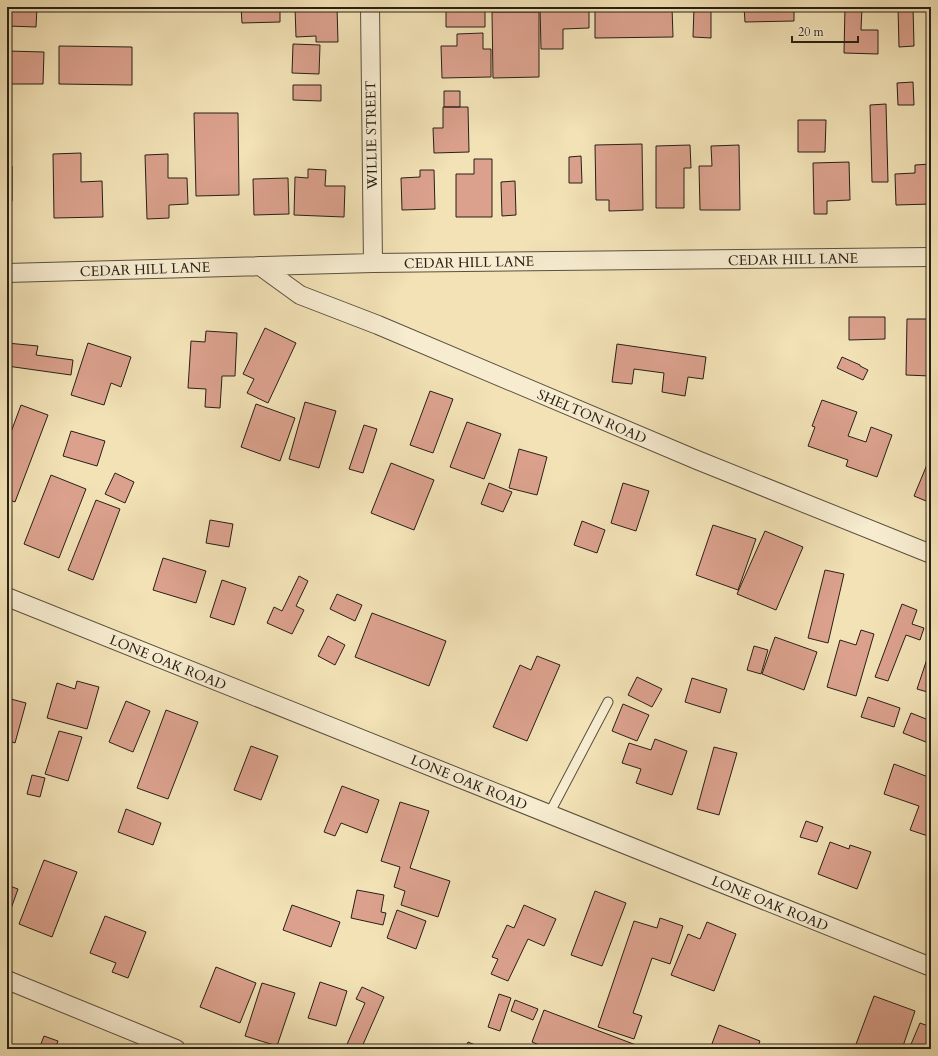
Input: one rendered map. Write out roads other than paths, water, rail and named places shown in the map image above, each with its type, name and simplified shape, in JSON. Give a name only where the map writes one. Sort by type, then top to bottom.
[{"type":"street","name":"WILLIE STREET","points":[[370,7],[373,263]]},
{"type":"street","name":"CEDAR HILL LANE","points":[[7,273],[373,263],[931,257]]},
{"type":"street","name":"SHELTON ROAD","points":[[260,266],[300,295],[378,325],[696,460],[931,554]]},
{"type":"street","name":"LONE OAK ROAD","points":[[7,597],[931,967]]},
{"type":"street","points":[[7,980],[176,1049]]},
{"type":"lane","points":[[549,814],[608,702]]}]
